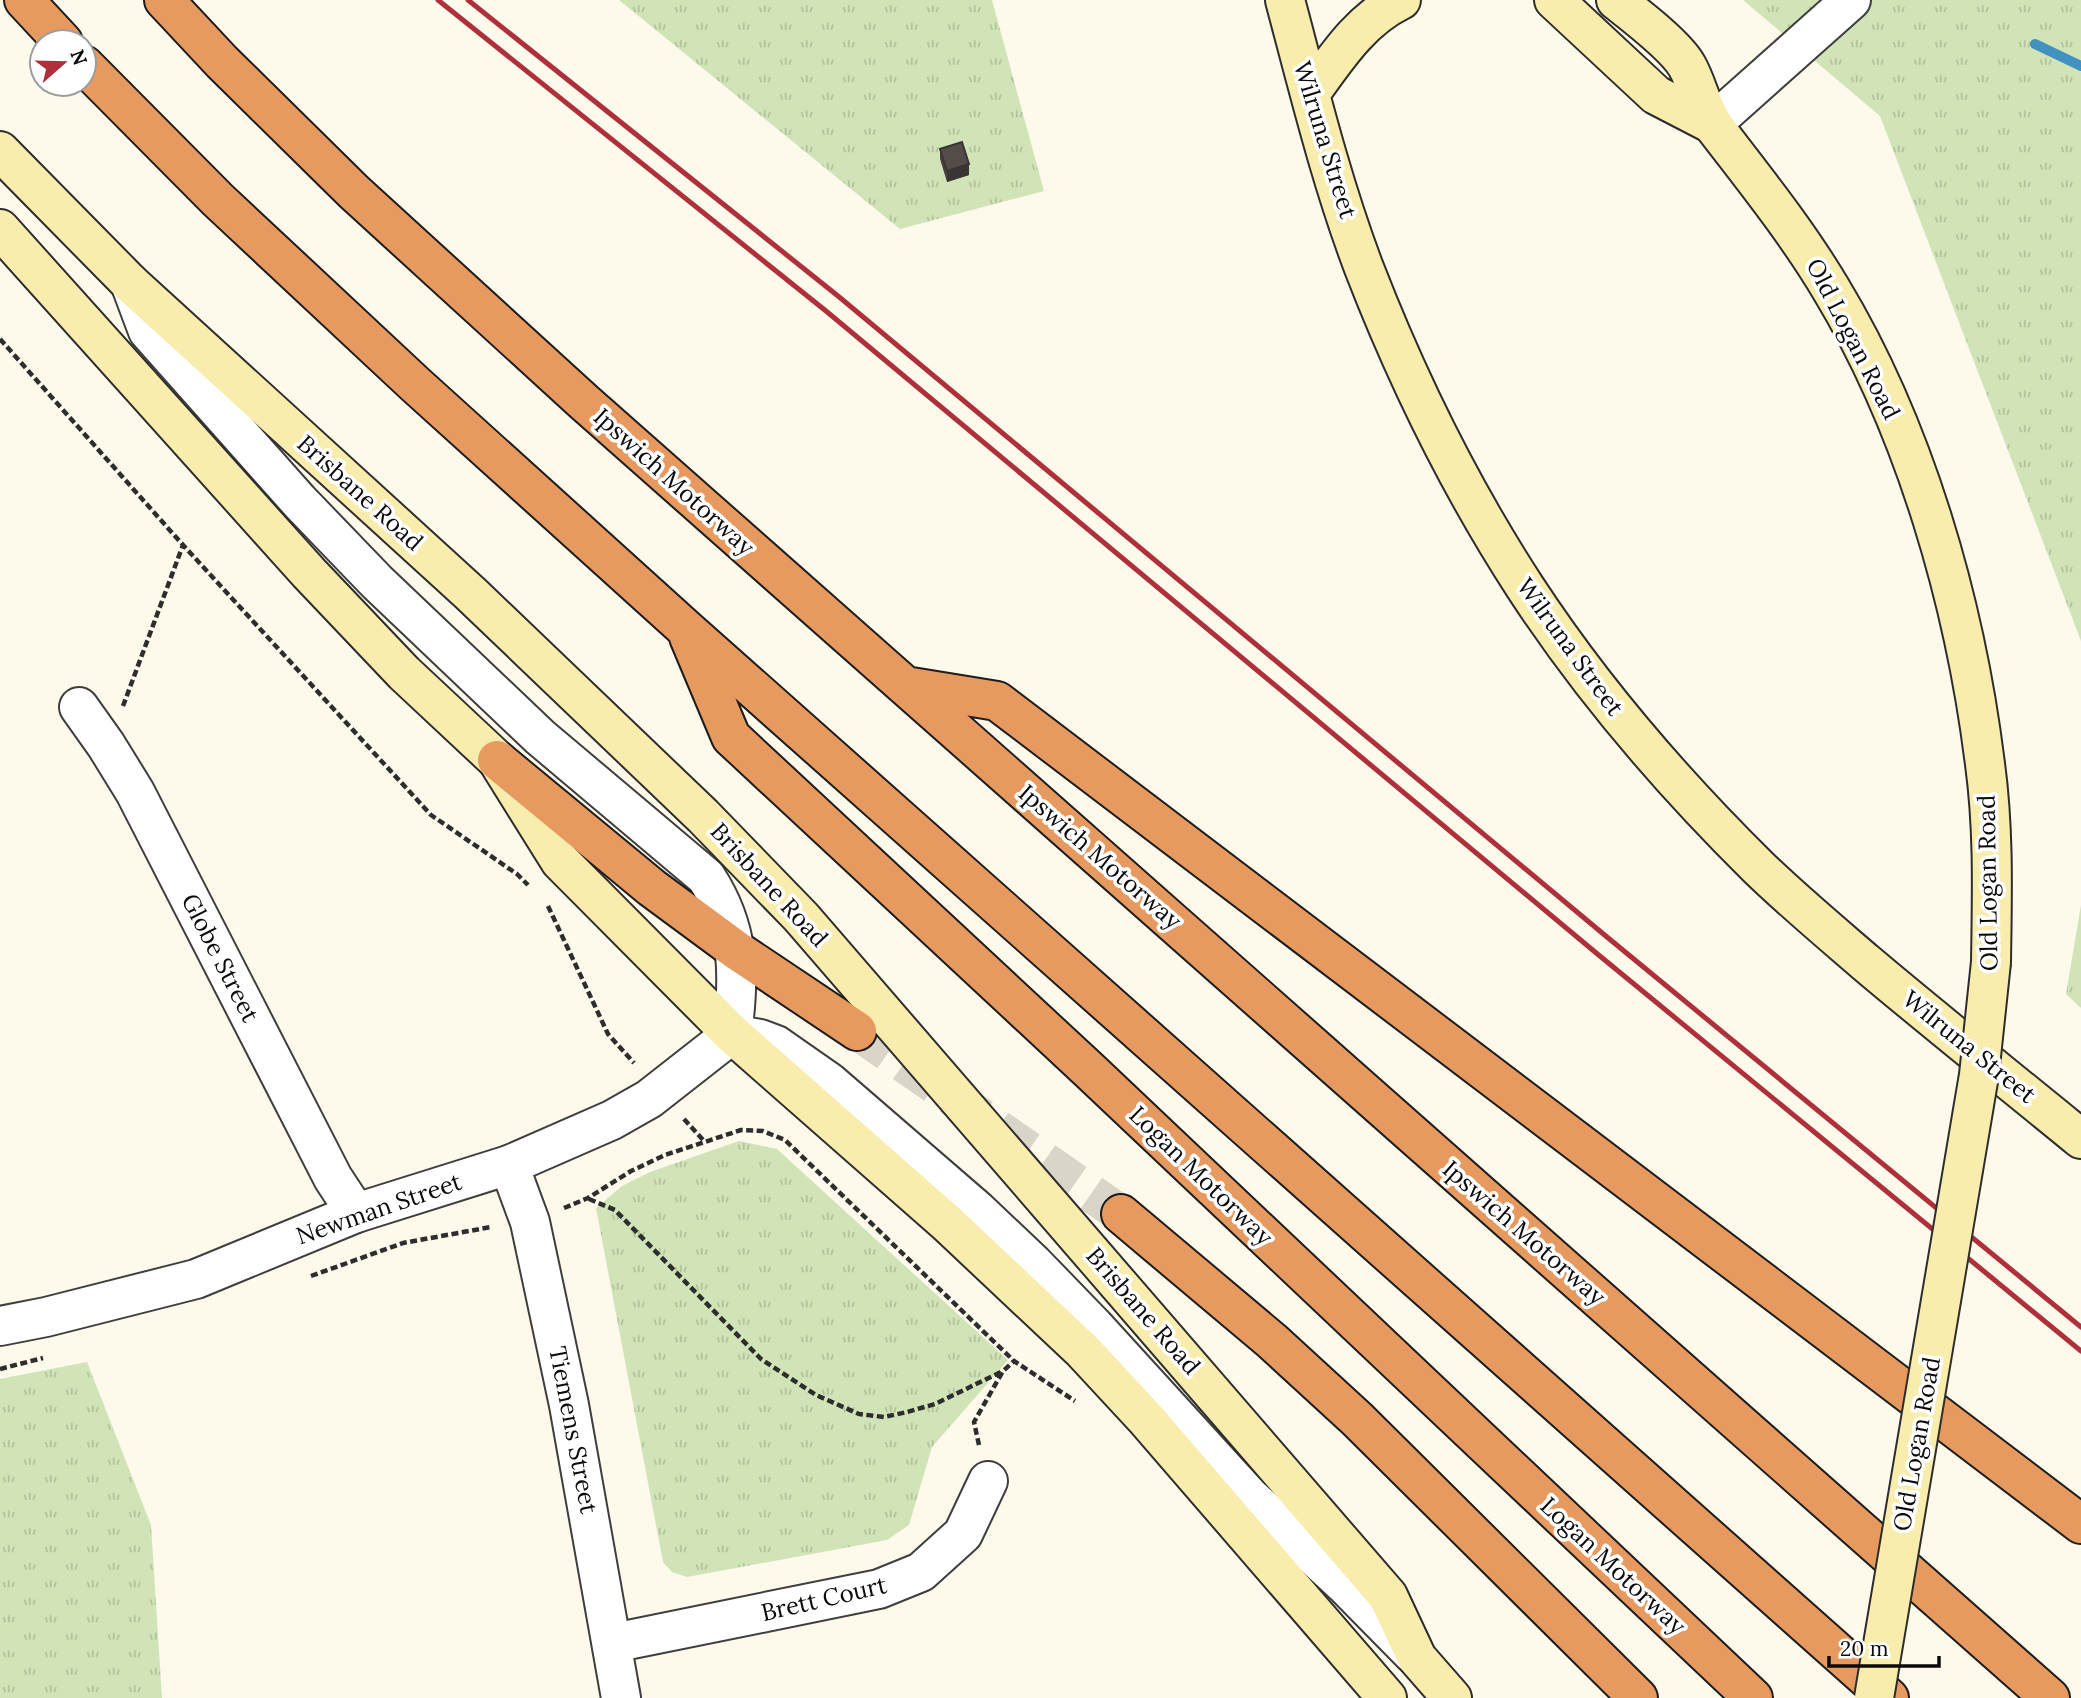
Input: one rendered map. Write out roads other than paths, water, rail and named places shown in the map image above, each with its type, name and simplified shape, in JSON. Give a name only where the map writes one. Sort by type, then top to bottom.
[{"type":"highway","points":[[24,0],[50,28]]},
{"type":"highway","name":"Ipswich Motorway","points":[[164,0],[222,62],[354,192],[635,447],[2050,1698]]},
{"type":"highway","points":[[98,79],[238,219],[416,385],[686,629],[1889,1698]]},
{"type":"highway","name":"Logan Motorway","points":[[686,629],[731,737],[1089,1070],[1754,1698]]},
{"type":"highway","points":[[905,686],[998,701],[2081,1524]]},
{"type":"highway","points":[[497,760],[652,888],[736,950],[857,1031]]},
{"type":"highway","points":[[1121,1214],[1272,1340],[1357,1419],[1638,1698]]},
{"type":"main road","name":"Wilruna Street","points":[[1285,0],[1310,94],[1363,265],[1399,353],[1436,432],[1525,588],[1633,732],[1760,868],[1921,1009],[2081,1139]]},
{"type":"main road","points":[[1310,94],[1366,23],[1385,8],[1401,0]]},
{"type":"main road","name":"Old Logan Road","points":[[1553,0],[1656,95],[1712,124]]},
{"type":"main road","name":"Old Logan Road","points":[[1616,0],[1686,63],[1712,124],[1796,233],[1832,291],[1885,395],[1914,464],[1944,560],[1965,646],[1986,765],[1992,869],[1991,962],[1979,1075],[1874,1698]]},
{"type":"main road","name":"Brisbane Road","points":[[0,151],[130,283],[461,584],[703,816],[783,898],[1388,1596],[1417,1658],[1452,1698]]},
{"type":"main road","points":[[0,229],[309,573],[404,673],[497,760],[560,861],[732,1034],[947,1223],[1083,1351],[1146,1419],[1387,1698]]},
{"type":"street","points":[[1712,124],[1852,0]]},
{"type":"street","points":[[130,283],[148,331],[299,501],[377,582],[540,737],[706,877],[723,908],[736,950],[738,980],[732,1034],[776,1045],[829,1082],[977,1210],[1094,1326],[1250,1497],[1344,1584],[1417,1658]]},
{"type":"street","name":"Globe Street","points":[[79,707],[135,792],[333,1178],[356,1213]]},
{"type":"street","name":"Newman Street","points":[[0,1326],[196,1279],[356,1213],[509,1165],[612,1120],[660,1091],[732,1034]]},
{"type":"street","name":"Tiemens Street","points":[[509,1165],[530,1222],[569,1405],[621,1698]]},
{"type":"street","name":"Brett Court","points":[[613,1643],[879,1590],[921,1572],[963,1534],[988,1481]]},
{"type":"waterway","points":[[2035,44],[2081,66]]},
{"type":"tunnel","points":[[857,1031],[1121,1214]]},
{"type":"railway","points":[[438,0],[826,311],[1595,952],[2081,1351]]},
{"type":"railway","points":[[468,0],[838,296],[1607,937],[2081,1327]]}]
